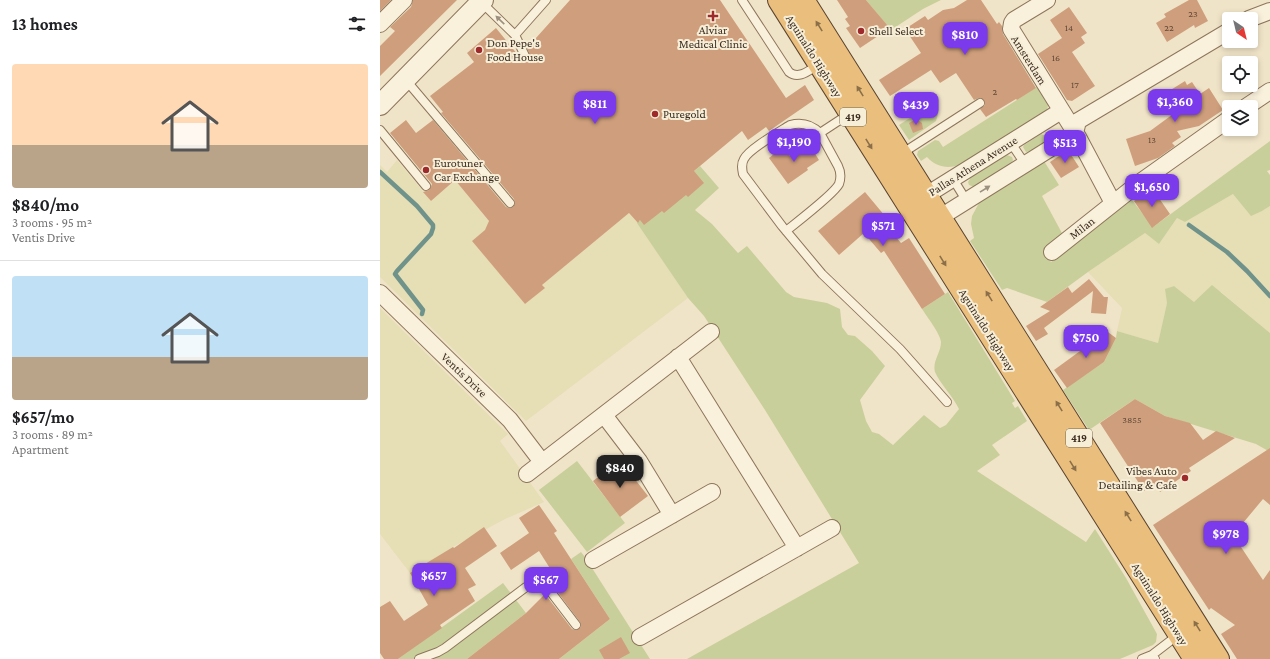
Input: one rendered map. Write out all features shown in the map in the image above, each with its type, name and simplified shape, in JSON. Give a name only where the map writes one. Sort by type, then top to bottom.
[{"type":"highway","name":"Aguinaldo Highway","points":[[779,0],[828,58],[900,154],[917,201]]},
{"type":"highway","name":"Aguinaldo Highway","points":[[803,0],[850,113],[917,201],[1218,659]]},
{"type":"highway","name":"Aguinaldo Highway","points":[[931,223],[1195,659]]},
{"type":"street","points":[[380,24],[404,0]]},
{"type":"street","name":"Amsterdam","points":[[1047,0],[1014,20],[1011,29],[1061,111]]},
{"type":"street","points":[[381,103],[481,1]]},
{"type":"street","points":[[1258,16],[1270,11]]},
{"type":"street","points":[[931,223],[1025,164],[1077,127],[1222,35]]},
{"type":"street","points":[[1256,100],[1270,91]]},
{"type":"street","points":[[1061,111],[1077,127],[1113,204]]},
{"type":"street","name":"Pallas Athena Avenue","points":[[917,201],[1061,111]]},
{"type":"street","name":"Milan","points":[[1052,252],[1160,167],[1222,124]]},
{"type":"street","name":"Ventis Drive","points":[[380,293],[510,420],[542,462]]},
{"type":"street","points":[[527,474],[711,332]]},
{"type":"street","points":[[678,358],[797,548]]},
{"type":"street","points":[[604,415],[639,461],[672,515]]},
{"type":"street","points":[[593,560],[712,492]]},
{"type":"street","points":[[640,636],[832,528]]},
{"type":"lane","points":[[515,35],[546,0]]},
{"type":"lane","points":[[742,0],[789,72],[794,76],[801,75],[828,58]]},
{"type":"lane","points":[[481,1],[515,35],[524,56]]},
{"type":"lane","points":[[405,79],[510,203]]},
{"type":"lane","points":[[900,154],[980,103]]},
{"type":"lane","points":[[820,133],[850,113]]},
{"type":"lane","points":[[786,231],[835,190],[840,179],[840,170],[820,133],[806,124],[790,125],[750,151],[744,159],[742,169],[746,179],[786,231],[822,274],[900,348],[947,402]]},
{"type":"lane","points":[[380,130],[426,186]]},
{"type":"lane","points":[[1012,143],[1025,164]]},
{"type":"lane","points":[[952,178],[966,200]]},
{"type":"lane","points":[[419,659],[430,656],[445,648],[526,587],[534,584],[547,587],[576,625]]},
{"type":"lane","points":[[1142,659],[1154,657],[1179,634]]},
{"type":"shaded area","points":[[397,160],[431,201],[455,180],[492,225],[473,241],[525,304],[544,288],[542,285],[629,213],[638,223],[688,298],[526,421],[380,277],[380,165],[387,172]]},
{"type":"shaded area","points":[[1233,194],[1262,211],[1270,206],[1270,333],[1221,292],[1194,302],[1174,286],[1166,289],[1167,303],[1158,343],[1117,331],[1122,308],[1088,272],[1145,233],[1159,244],[1177,218],[1185,222]]},
{"type":"shaded area","points":[[380,308],[508,434],[500,441],[544,502],[505,519],[453,547],[410,573],[380,534]]},
{"type":"green space","points":[[866,0],[941,0],[923,9],[891,30]]},
{"type":"green space","points":[[1037,87],[1048,105],[1047,111],[962,164],[952,167],[943,166],[931,161],[927,157],[921,161],[917,155],[918,151],[935,140],[939,141],[943,147]]},
{"type":"green space","points":[[933,103],[938,114],[936,121],[909,140],[899,125]]},
{"type":"green space","points":[[1041,134],[1046,136],[1046,142],[1031,151],[1026,152],[1023,147],[1024,145]]},
{"type":"green space","points":[[1270,141],[1270,170],[1267,171],[1270,175],[1270,206],[1251,216],[1233,194],[1185,222],[1177,218],[1159,244],[1145,233],[1047,302],[1007,288],[1002,290],[970,241],[974,238],[971,224],[972,216],[979,203],[1044,161],[1059,185],[1042,196],[1063,235],[1043,251],[1051,262],[1132,200],[1153,227]]},
{"type":"green space","points":[[1007,155],[1012,157],[1013,160],[1010,165],[974,187],[969,185],[968,182],[971,177]]},
{"type":"green space","points":[[700,166],[719,188],[695,210],[712,224],[738,253],[747,246],[786,292],[794,297],[827,303],[840,309],[842,327],[848,335],[855,336],[872,351],[885,366],[860,400],[866,421],[872,432],[879,434],[893,445],[924,415],[940,428],[946,425],[959,409],[935,372],[934,368],[941,342],[936,330],[922,309],[948,292],[1015,401],[1012,403],[1015,408],[1018,406],[1027,421],[992,445],[1000,455],[977,471],[1086,542],[1095,529],[1126,578],[1157,634],[1156,642],[1153,645],[1120,659],[687,659],[859,563],[765,410],[704,316],[688,298],[637,223]]},
{"type":"green space","points":[[1212,285],[1270,333],[1270,452],[1256,444],[1165,416],[1135,399],[1089,430],[1063,390],[1104,362],[1116,338],[1117,331],[1158,343],[1167,303],[1165,289],[1174,286],[1194,302]]},
{"type":"green space","points":[[577,461],[625,523],[587,552],[539,490]]},
{"type":"green space","points":[[581,552],[650,659],[559,659],[610,619],[571,559]]},
{"type":"green space","points":[[503,583],[526,613],[467,659],[398,659]]},
{"type":"building","points":[[380,0],[391,0],[380,11]]},
{"type":"building","points":[[413,0],[457,0],[380,76],[380,46],[395,31],[390,27],[411,7]]},
{"type":"building","points":[[570,0],[720,0],[786,98],[805,85],[814,100],[769,131],[766,127],[748,140],[742,131],[694,171],[704,183],[688,197],[686,195],[664,213],[662,211],[644,225],[640,220],[638,223],[629,213],[542,285],[545,288],[525,304],[472,241],[485,230],[489,221],[455,180],[431,201],[423,192],[429,190],[432,184],[390,133],[406,120],[416,133],[433,120],[506,207],[513,207],[515,204],[514,199],[441,113],[443,112],[430,96],[474,62],[467,53],[496,28],[522,60],[528,61],[530,56],[527,48]]},
{"type":"building","points":[[837,0],[866,0],[888,26],[877,33],[878,36],[860,48],[846,28],[850,26],[845,19],[848,17]]},
{"type":"building","points":[[967,0],[981,0],[997,24],[999,22],[1002,26],[1003,34],[1036,88],[986,117],[980,109],[985,105],[984,100],[979,98],[974,100],[956,73],[940,83],[931,70],[890,96],[879,80],[921,53],[905,29],[925,16],[928,20],[943,10],[954,8]]},
{"type":"building","points":[[1189,0],[1197,0],[1208,21],[1195,28],[1194,25],[1167,42],[1156,23],[1166,17],[1164,14]]},
{"type":"building","points":[[1069,7],[1087,33],[1081,37],[1085,43],[1072,52],[1095,86],[1072,101],[1067,100],[1038,54],[1062,38],[1050,20]]},
{"type":"building","points":[[1185,81],[1187,85],[1192,82],[1200,94],[1209,88],[1222,111],[1199,126],[1177,131],[1181,137],[1172,143],[1175,146],[1158,158],[1135,166],[1126,139],[1150,131],[1180,109],[1169,91]]},
{"type":"building","points":[[916,119],[922,123],[923,129],[913,133],[909,123]]},
{"type":"building","points":[[808,143],[819,160],[788,184],[769,158],[779,150],[782,154],[786,151],[790,156]]},
{"type":"building","points":[[1068,150],[1079,167],[1061,178],[1050,162]]},
{"type":"building","points":[[1152,188],[1170,214],[1152,228],[1134,201]]},
{"type":"building","points":[[865,192],[885,216],[881,219],[901,243],[909,238],[945,294],[922,309],[884,251],[881,253],[864,233],[839,255],[818,231]]},
{"type":"building","points":[[1089,279],[1104,297],[1108,297],[1106,314],[1091,313],[1093,291],[1044,328],[1048,334],[1036,341],[1026,326],[1050,311],[1040,307],[1068,287],[1072,293]]},
{"type":"building","points":[[1101,327],[1116,338],[1104,362],[1067,388],[1054,370],[1087,346]]},
{"type":"building","points":[[1135,399],[1165,416],[1190,423],[1203,440],[1216,431],[1235,438],[1189,468],[1191,471],[1160,492],[1157,486],[1150,490],[1148,488],[1144,491],[1100,423]]},
{"type":"building","points":[[1270,448],[1270,505],[1263,499],[1233,535],[1263,580],[1270,570],[1270,659],[1237,659],[1221,634],[1235,625],[1211,608],[1209,610],[1153,525]]},
{"type":"building","points":[[620,460],[648,496],[620,517],[593,481]]},
{"type":"building","points":[[539,505],[557,531],[554,533],[610,619],[559,659],[467,659],[526,613],[545,594],[572,629],[576,630],[581,627],[580,622],[553,586],[558,581],[539,551],[511,570],[500,553],[529,533],[519,518]]},
{"type":"building","points":[[484,527],[497,546],[465,568],[476,585],[468,589],[475,601],[440,625],[442,628],[398,659],[384,659],[380,653],[380,607],[390,601],[404,621],[428,605],[410,573],[453,547],[454,548]]},
{"type":"building","points":[[621,637],[630,653],[619,659],[604,659],[599,650]]},
{"type":"waterway","points":[[380,172],[417,206],[433,225],[431,234],[395,274],[423,310],[422,314]]},
{"type":"waterway","points":[[1189,225],[1227,252],[1270,296]]},
{"type":"place","name":"Alviar Medical Clinic","points":[[713,16]]},
{"type":"place","name":"Shell Select","points":[[861,31]]},
{"type":"place","name":"Don Pepe's Food House","points":[[479,50]]},
{"type":"place","name":"Puregold","points":[[655,114]]},
{"type":"place","name":"Eurotuner Car Exchange","points":[[426,170]]},
{"type":"place","name":"Vibes Auto Detailing & Cafe","points":[[1185,478]]}]
